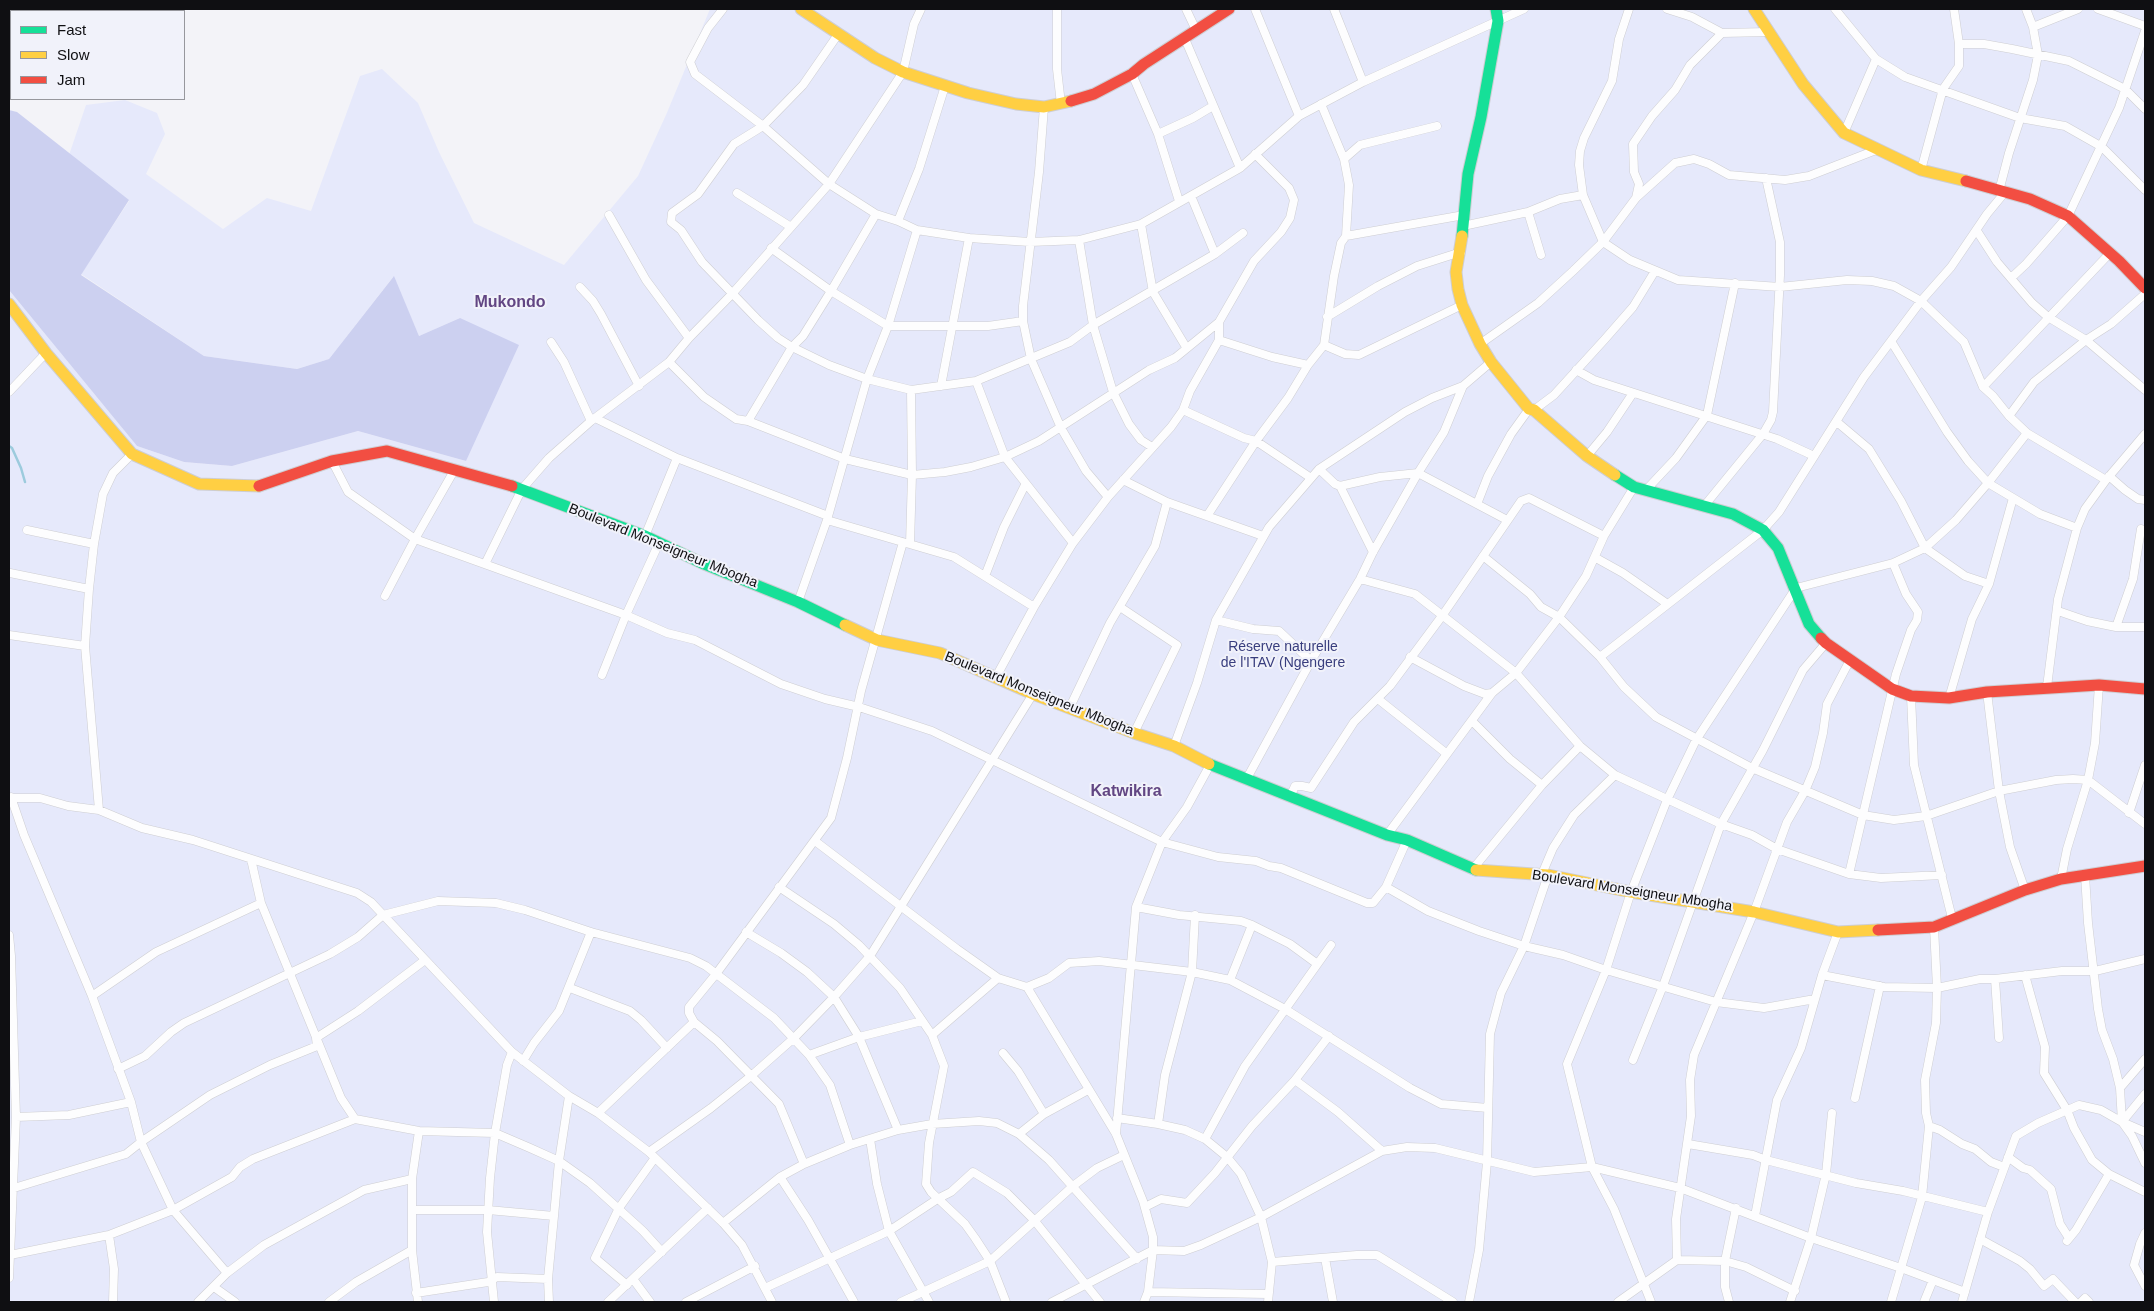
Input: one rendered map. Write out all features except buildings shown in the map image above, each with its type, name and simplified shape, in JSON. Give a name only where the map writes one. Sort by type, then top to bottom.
[{"type":"street","points":[[723,9],[708,28],[690,62],[696,74],[763,126],[829,184],[876,214],[917,230],[969,238],[1030,242],[1080,240],[1141,224],[1240,168],[1299,116],[1497,15],[1524,9]]},
{"type":"street","points":[[801,9],[875,58],[903,72],[987,98],[1044,107],[1094,94],[1132,74],[1144,64],[1229,9]]},
{"type":"street","points":[[485,564],[522,489],[549,458],[593,419],[669,362],[829,184],[903,72],[914,24],[921,9]]},
{"type":"street","points":[[1056,9],[1056,62],[1061,104]]},
{"type":"street","points":[[1186,9],[1196,30]]},
{"type":"street","points":[[1255,9],[1299,116]]},
{"type":"street","points":[[1334,9],[1363,82]]},
{"type":"street","points":[[1629,9],[1619,39],[1612,81],[1584,138],[1580,151],[1579,165],[1583,195],[1603,242],[1630,260],[1678,280],[1780,287],[1847,280],[1872,281],[1894,286],[1921,301],[1964,342],[1983,387],[1994,396],[2009,416],[2027,433],[2108,478],[2138,498],[2145,500]]},
{"type":"street","points":[[1667,9],[1692,17],[1722,33],[1768,32]]},
{"type":"street","points":[[1754,9],[1803,84],[1844,133],[1921,170],[2030,199],[2068,216],[2110,253],[2145,288]]},
{"type":"street","points":[[1836,9],[1876,59],[1905,77],[2020,118],[2065,126],[2102,147],[2145,190]]},
{"type":"street","points":[[1921,170],[1943,89],[1959,66],[1959,44],[1954,9]]},
{"type":"street","points":[[1600,657],[1666,603],[1763,530],[1779,512],[1864,377],[1977,231],[2002,191],[2020,118],[2033,80],[2038,54],[2033,27],[2026,9]]},
{"type":"street","points":[[2033,27],[2078,9]]},
{"type":"street","points":[[2098,9],[2145,26]]},
{"type":"street","points":[[1497,15],[1468,174],[1461,252],[1456,272],[1462,305],[1480,344],[1492,362],[1532,409],[1587,456],[1634,487],[1734,514],[1763,530],[1778,548],[1796,588],[1809,624],[1826,643],[1892,689],[1911,696],[1949,698],[1987,692],[2048,687],[2143,686]]},
{"type":"street","points":[[2011,278],[2026,264],[2068,216],[2119,108],[2145,31]]},
{"type":"street","points":[[838,33],[802,85],[763,126],[734,144],[698,194],[672,213],[671,222],[681,230],[702,262],[778,338],[792,347],[830,365],[867,379],[911,390],[976,382],[1070,342],[1093,325],[1153,292],[1185,270],[1215,254],[1243,233]]},
{"type":"street","points":[[1636,198],[1638,184],[1634,172],[1633,144],[1652,116],[1675,90],[1690,65],[1722,33]]},
{"type":"street","points":[[1185,39],[1240,168]]},
{"type":"street","points":[[1959,44],[1984,44],[2068,61],[2125,89],[2145,109]]},
{"type":"street","points":[[1844,133],[1876,59]]},
{"type":"street","points":[[1132,74],[1158,134],[1179,201]]},
{"type":"street","points":[[898,221],[919,169],[945,86]]},
{"type":"street","points":[[1207,516],[1256,441],[1288,398],[1308,365],[1324,345],[1340,243],[1346,236],[1349,185],[1344,159],[1321,104]]},
{"type":"street","points":[[1158,134],[1193,118],[1213,106]]},
{"type":"street","points":[[1044,107],[1039,172],[1022,306],[1023,321],[1031,359],[1061,428],[1086,471],[1108,497]]},
{"type":"street","points":[[1344,159],[1360,145],[1437,126]]},
{"type":"street","points":[[1480,344],[1538,303],[1603,242],[1636,198],[1675,163],[1694,159],[1709,164],[1729,175],[1785,180],[1810,176],[1876,150]]},
{"type":"street","points":[[669,362],[704,397],[736,419],[845,459],[912,475],[945,472],[1005,457],[1039,441],[1149,370],[1175,358],[1219,322],[1254,261],[1281,232],[1290,218],[1294,205],[1289,188],[1255,154]]},
{"type":"street","points":[[1705,505],[1763,434],[1772,420],[1780,287],[1780,242],[1766,178]]},
{"type":"street","points":[[737,193],[791,227]]},
{"type":"street","points":[[1346,236],[1528,212],[1560,199],[1583,195]]},
{"type":"street","points":[[1191,196],[1215,254]]},
{"type":"street","points":[[1528,212],[1542,255]]},
{"type":"street","points":[[748,422],[792,347],[803,336],[831,291],[876,214]]},
{"type":"street","points":[[608,215],[646,280],[689,338]]},
{"type":"street","points":[[1141,224],[1153,292],[1186,348]]},
{"type":"street","points":[[798,602],[828,518],[867,379],[888,326],[917,230]]},
{"type":"street","points":[[1977,231],[1997,262],[2032,303],[2048,317],[2086,340],[2145,390]]},
{"type":"street","points":[[941,386],[969,238]]},
{"type":"street","points":[[1080,240],[1093,325],[1113,392],[1129,424],[1141,440],[1152,447]]},
{"type":"street","points":[[771,248],[831,291],[888,326],[988,326],[1023,321]]},
{"type":"street","points":[[1327,317],[1378,286],[1417,266],[1461,252]]},
{"type":"street","points":[[1983,387],[2110,253]]},
{"type":"street","points":[[1478,504],[1488,476],[1511,434],[1532,409],[1554,395],[1633,307],[1655,271]]},
{"type":"street","points":[[1646,490],[1676,458],[1707,415],[1736,283]]},
{"type":"street","points":[[580,287],[593,301],[601,314],[639,386]]},
{"type":"street","points":[[2009,416],[2034,382],[2086,340],[2111,324],[2145,294]]},
{"type":"street","name":"Boulevard Monseigneur Mbogha","points":[[9,304],[46,353],[132,454],[199,484],[258,486],[332,461],[387,451],[522,489],[645,536],[798,602],[877,640],[940,653],[1034,694],[1134,734],[1174,746],[1210,765],[1246,780],[1387,835],[1407,840],[1472,870],[1545,874],[1631,892],[1754,912],[1838,932],[1934,927],[1952,918],[2025,890],[2061,879],[2145,866]]},
{"type":"street","points":[[1324,345],[1345,354],[1359,355],[1462,305]]},
{"type":"street","points":[[996,677],[1034,607],[1073,544],[1108,497],[1183,410],[1190,390],[1219,340],[1219,322]]},
{"type":"street","points":[[1219,340],[1272,357],[1308,365]]},
{"type":"street","points":[[1891,341],[1947,432],[1968,461],[1988,483],[2040,514],[2076,528]]},
{"type":"street","points":[[551,342],[564,362],[593,419],[678,458],[828,518],[954,557],[1034,607]]},
{"type":"street","points":[[9,392],[46,353]]},
{"type":"street","points":[[1174,746],[1197,683],[1216,620],[1263,536],[1311,478],[1319,469],[1405,412],[1432,398],[1463,386],[1492,362]]},
{"type":"street","points":[[1576,370],[1594,380],[1763,434],[1814,456]]},
{"type":"street","points":[[976,382],[1005,457],[1073,544]]},
{"type":"street","points":[[1246,780],[1311,661],[1360,579],[1373,552],[1444,432],[1463,386]]},
{"type":"street","points":[[804,1164],[779,1104],[694,1022],[689,1013],[689,1007],[716,974],[815,841],[831,818],[835,808],[859,707],[906,543],[912,475],[911,390]]},
{"type":"street","points":[[1587,456],[1607,432],[1633,393]]},
{"type":"street","points":[[1183,410],[1244,438],[1256,441],[1311,478]]},
{"type":"street","points":[[1836,422],[1869,449],[1901,501],[1925,548],[1965,576],[1990,584]]},
{"type":"street","points":[[1651,1302],[1614,1209],[1592,1167],[1567,1064],[1606,970],[1631,892],[1667,800],[1696,740],[1796,588],[1893,562],[1925,548],[1956,520],[2027,433]]},
{"type":"street","points":[[2048,687],[2058,599],[2076,528],[2085,509],[2145,434]]},
{"type":"street","points":[[99,810],[85,646],[89,588],[94,544],[103,494],[113,473],[132,454]]},
{"type":"street","points":[[645,536],[678,458]]},
{"type":"street","points":[[332,461],[348,492],[415,539],[626,615],[667,634],[695,640],[781,684],[932,731],[1162,842],[1218,857],[1256,861],[1282,868],[1367,903],[1373,902],[1386,887],[1407,840]]},
{"type":"street","points":[[385,596],[455,469]]},
{"type":"street","points":[[1319,469],[1335,484],[1340,486],[1380,477],[1418,473],[1507,520]]},
{"type":"street","points":[[1123,480],[1167,502],[1263,536]]},
{"type":"street","points":[[985,576],[1004,528],[1025,485]]},
{"type":"street","points":[[1340,486],[1373,552]]},
{"type":"street","points":[[1387,835],[1492,693],[1516,673],[1559,617],[1586,576],[1596,558],[1604,536],[1634,487]]},
{"type":"street","points":[[1290,797],[1296,786],[1311,788],[1354,722],[1378,699],[1442,616],[1521,501],[1529,498],[1604,536]]},
{"type":"street","points":[[1949,698],[1972,620],[1990,584],[2013,498]]},
{"type":"street","points":[[1070,707],[1110,623],[1155,546],[1167,502]]},
{"type":"street","points":[[27,530],[94,544]]},
{"type":"street","points":[[2116,627],[2133,579],[2141,530]]},
{"type":"street","points":[[602,675],[626,615],[659,543]]},
{"type":"street","points":[[1483,556],[1530,594],[1541,607],[1559,617],[1600,657],[1624,687],[1656,717],[1696,740],[1752,768],[1863,816],[1894,820],[1926,816],[1999,791],[2056,780],[2088,780],[2145,824]]},
{"type":"street","points":[[1596,558],[1623,573],[1666,603]]},
{"type":"street","points":[[1849,874],[1896,674],[1911,630],[1917,620],[1918,612],[1906,594],[1893,562]]},
{"type":"street","points":[[10,572],[89,588]]},
{"type":"street","points":[[1360,579],[1415,594],[1516,673],[1580,746],[1615,774],[1667,800],[1721,824],[1752,835],[1777,849],[1849,874],[1881,878],[1942,875]]},
{"type":"street","points":[[1120,607],[1176,645],[1134,734]]},
{"type":"street","points":[[2058,611],[2087,621],[2116,627],[2145,627]]},
{"type":"street","points":[[1216,620],[1253,628],[1279,631],[1311,661]]},
{"type":"street","points":[[9,635],[85,646]]},
{"type":"street","points":[[1633,1060],[1663,986],[1721,824],[1789,701],[1803,670],[1826,643]]},
{"type":"street","points":[[1410,657],[1464,686],[1485,694],[1492,693]]},
{"type":"street","points":[[1677,1260],[1676,1219],[1688,1144],[1691,1116],[1690,1080],[1694,1055],[1754,912],[1777,849],[1782,841],[1787,822],[1805,791],[1817,758],[1827,704],[1850,660]]},
{"type":"street","points":[[2061,879],[2066,849],[2088,780],[2095,743],[2099,685]]},
{"type":"street","points":[[1987,692],[1999,791],[2010,848],[2025,890]]},
{"type":"street","points":[[648,1152],[711,1108],[751,1076],[794,1038],[870,956],[990,760],[1034,694]]},
{"type":"street","points":[[1911,696],[1914,765],[1952,918]]},
{"type":"street","points":[[1378,699],[1447,754]]},
{"type":"street","points":[[1472,722],[1510,759],[1542,785]]},
{"type":"street","points":[[1472,870],[1542,785],[1580,746]]},
{"type":"street","points":[[1116,1134],[1136,907],[1162,842],[1187,807],[1210,765]]},
{"type":"street","points":[[2129,813],[2145,765]]},
{"type":"street","points":[[1469,1302],[1479,1250],[1487,1162],[1490,1034],[1501,993],[1524,946],[1553,848],[1574,815],[1615,774]]},
{"type":"street","points":[[227,1273],[173,1210],[141,1142],[131,1102],[92,996],[10,798],[40,798],[68,806],[99,810],[142,828],[193,840],[358,893],[371,902],[512,1052],[570,1096],[598,1113],[648,1152],[724,1223],[742,1246],[772,1302]]},
{"type":"street","points":[[815,841],[998,978],[1027,987],[1049,978],[1069,963],[1099,961],[1192,972],[1230,980],[1285,1009],[1410,1088],[1441,1104],[1488,1108]]},
{"type":"street","points":[[251,859],[261,903],[341,1098],[355,1120]]},
{"type":"street","points":[[2085,875],[2088,923],[2102,1030],[2113,1059],[2120,1088],[2122,1122],[2132,1136],[2145,1163]]},
{"type":"street","points":[[1386,887],[1428,912],[1524,946],[1563,955],[1606,970],[1716,1002],[1764,1008],[1816,999]]},
{"type":"street","points":[[779,888],[834,924],[870,956],[900,988],[932,1035],[944,1066],[932,1124],[926,1184],[931,1192],[965,1224],[990,1261],[1006,1302]]},
{"type":"street","points":[[118,1069],[145,1056],[171,1032],[184,1024],[330,954],[358,937],[383,915],[438,901],[496,903],[525,910],[591,932],[690,958],[716,974],[774,1018],[808,1055],[830,1085],[850,1144]]},
{"type":"street","points":[[92,996],[156,952],[261,903]]},
{"type":"street","points":[[1136,907],[1179,915],[1195,915],[1241,921],[1290,944],[1316,963]]},
{"type":"street","points":[[1158,1124],[1165,1075],[1192,972],[1195,915]]},
{"type":"street","points":[[1230,980],[1252,925]]},
{"type":"street","points":[[1891,1302],[1922,1197],[1929,1126],[1926,1113],[1926,1080],[1936,1023],[1937,988],[1934,927]]},
{"type":"street","points":[[523,1061],[534,1043],[559,1011],[570,988],[591,932]]},
{"type":"street","points":[[746,932],[807,972],[834,997],[859,1036],[898,1130]]},
{"type":"street","points":[[1755,1216],[1777,1100],[1801,1048],[1822,975],[1838,932]]},
{"type":"street","points":[[9,935],[16,1116],[9,1278]]},
{"type":"street","points":[[1205,1139],[1245,1066],[1330,945]]},
{"type":"street","points":[[1822,975],[1880,986],[1937,988],[1980,979],[2062,971],[2095,971],[2145,959]]},
{"type":"street","points":[[316,1038],[358,1011],[425,960]]},
{"type":"street","points":[[2025,975],[2045,1047],[2044,1073],[2067,1110],[2074,1128],[2092,1160],[2109,1174],[2145,1192]]},
{"type":"street","points":[[932,1035],[998,978]]},
{"type":"street","points":[[1995,979],[1999,1038]]},
{"type":"street","points":[[1855,1098],[1880,986]]},
{"type":"street","points":[[1027,987],[1116,1134],[1145,1207],[1153,1237],[1153,1250],[1148,1292],[1144,1302]]},
{"type":"street","points":[[570,988],[630,1011],[667,1048]]},
{"type":"street","points":[[808,1055],[859,1036],[922,1020]]},
{"type":"street","points":[[598,1113],[694,1022]]},
{"type":"street","points":[[1145,1207],[1161,1199],[1187,1203],[1228,1157],[1252,1126],[1295,1080],[1330,1036]]},
{"type":"street","points":[[12,1183],[126,1154],[210,1095],[317,1046],[316,1038]]},
{"type":"street","points":[[494,1302],[487,1232],[488,1210],[495,1133],[507,1065],[512,1052]]},
{"type":"street","points":[[1003,1053],[1018,1070],[1044,1114]]},
{"type":"street","points":[[2120,1088],[2145,1059]]},
{"type":"street","points":[[1295,1080],[1338,1112],[1382,1151]]},
{"type":"street","points":[[1019,1134],[1044,1114],[1088,1090]]},
{"type":"street","points":[[2122,1122],[2145,1094]]},
{"type":"street","points":[[549,1302],[548,1279],[559,1161],[570,1096]]},
{"type":"street","points":[[16,1116],[77,1114],[131,1102]]},
{"type":"street","points":[[1962,1302],[1988,1212],[2016,1136],[2038,1123],[2079,1105],[2102,1110],[2122,1122],[2145,1132]]},
{"type":"street","points":[[1790,1302],[1796,1291],[1811,1238],[1826,1174],[1832,1113]]},
{"type":"street","points":[[1117,1118],[1185,1130],[1205,1139],[1228,1157],[1241,1174],[1261,1217],[1272,1262],[1268,1298],[1148,1292]]},
{"type":"street","points":[[10,1250],[108,1235],[173,1210],[232,1177],[240,1167],[253,1159],[355,1120],[419,1131],[495,1133],[559,1161],[619,1208],[662,1252]]},
{"type":"street","points":[[724,1223],[780,1177],[804,1164],[850,1144],[898,1130],[932,1124],[979,1120],[997,1123],[1019,1134],[1049,1160],[1137,1258]]},
{"type":"street","points":[[1929,1126],[1940,1130],[1975,1150],[1990,1162],[2004,1168]]},
{"type":"street","points":[[418,1302],[412,1250],[412,1179],[419,1131]]},
{"type":"street","points":[[870,1139],[877,1184],[889,1232],[929,1302]]},
{"type":"street","points":[[1688,1144],[1754,1155],[1766,1160],[1856,1183],[1903,1191],[1988,1212]]},
{"type":"street","points":[[1052,1302],[1153,1250],[1184,1251],[1200,1245],[1261,1217],[1382,1151],[1407,1147],[1435,1148],[1534,1172],[1592,1167],[1680,1188],[1811,1238],[1965,1292]]},
{"type":"street","points":[[902,1302],[990,1261],[1073,1186],[1098,1168],[1124,1155]]},
{"type":"street","points":[[2008,1157],[2023,1168],[2030,1170],[2051,1189],[2060,1224],[2068,1239],[2109,1174]]},
{"type":"street","points":[[650,1302],[630,1282],[595,1258],[619,1208],[654,1159]]},
{"type":"street","points":[[766,1288],[889,1232],[951,1192],[973,1172],[1007,1193],[1034,1220],[1100,1302]]},
{"type":"street","points":[[780,1177],[854,1302]]},
{"type":"street","points":[[198,1302],[227,1273],[264,1245],[364,1190],[412,1179]]},
{"type":"street","points":[[608,1302],[708,1208]]},
{"type":"street","points":[[1729,1302],[1725,1287],[1725,1261],[1736,1208]]},
{"type":"street","points":[[412,1210],[488,1210],[554,1216]]},
{"type":"street","points":[[2145,1234],[2134,1265],[2145,1286]]},
{"type":"street","points":[[108,1235],[114,1269],[113,1302]]},
{"type":"street","points":[[1980,1239],[2020,1261],[2030,1269],[2044,1286],[2053,1279],[2075,1302]]},
{"type":"street","points":[[329,1302],[356,1282],[412,1250]]},
{"type":"street","points":[[1272,1262],[1377,1255],[1453,1302]]},
{"type":"street","points":[[1325,1258],[1333,1302]]},
{"type":"street","points":[[1618,1302],[1642,1283],[1677,1260],[1725,1261],[1746,1267],[1796,1291]]},
{"type":"street","points":[[686,1302],[754,1266]]},
{"type":"street","points":[[416,1293],[470,1286],[497,1277],[548,1279]]},
{"type":"street","points":[[1924,1302],[1933,1280]]},
{"type":"street","points":[[214,1286],[235,1302]]},
{"type":"street","points":[[2081,1302],[2085,1298],[2089,1302]]},
{"type":"green space","name":"Réserve naturelle de l'ITAV (Ngengere","points":[[710,9],[2145,9],[2145,1302],[9,1302],[9,290],[137,446],[184,462],[232,466],[358,431],[466,461],[460,318],[419,336],[393,277],[329,359],[297,369],[204,356],[81,274],[129,201],[69,155],[86,105],[125,100],[157,113],[165,134],[146,174],[223,229],[267,198],[311,211],[360,76],[382,69],[418,103],[439,152],[474,223],[564,265],[638,176],[666,115]]},
{"type":"shaded area","points":[[9,110],[17,112],[129,200],[81,275],[204,356],[297,369],[329,359],[394,276],[419,336],[460,318],[519,345],[466,461],[358,431],[232,466],[184,462],[137,446],[9,290]]},
{"type":"waterway","points":[[9,446],[12,448],[21,468],[25,482]]},
{"type":"traffic: fast","points":[[1462,236],[1468,174],[1481,117],[1498,21],[1496,9]]},
{"type":"traffic: fast","points":[[1615,475],[1634,487],[1733,514],[1763,530],[1778,548],[1809,624],[1821,638]]},
{"type":"traffic: fast","points":[[512,486],[645,536],[704,564],[798,602],[845,625]]},
{"type":"traffic: fast","points":[[1209,764],[1387,835],[1407,840],[1476,870]]},
{"type":"traffic: slow","points":[[801,9],[875,58],[903,72],[968,93],[1016,104],[1044,107],[1071,101]]},
{"type":"traffic: slow","points":[[1754,9],[1803,84],[1844,133],[1921,170],[1966,181]]},
{"type":"traffic: slow","points":[[1462,236],[1456,272],[1458,289],[1462,305],[1480,344],[1491,362],[1529,409],[1534,410],[1587,456],[1615,475]]},
{"type":"traffic: slow","points":[[9,304],[46,353],[132,454],[199,484],[259,486]]},
{"type":"traffic: slow","points":[[845,625],[877,640],[940,653],[1033,694],[1134,733],[1174,746],[1209,764]]},
{"type":"traffic: slow","points":[[1476,870],[1548,875],[1631,892],[1754,912],[1838,932],[1878,930]]},
{"type":"traffic: jam","points":[[1071,101],[1094,94],[1132,74],[1144,64],[1229,9]]},
{"type":"traffic: jam","points":[[1966,181],[2030,199],[2068,216],[2119,261],[2145,288]]},
{"type":"traffic: jam","points":[[259,486],[332,461],[387,451],[512,486]]},
{"type":"traffic: jam","points":[[1821,638],[1892,689],[1911,696],[1949,698],[1987,692],[2099,685],[2145,689]]},
{"type":"traffic: jam","points":[[1878,930],[1934,927],[2025,890],[2061,879],[2145,866]]},
{"type":"district","name":"Mukondo","points":[[510,303]]},
{"type":"district","name":"Katwikira","points":[[1126,792]]}]
